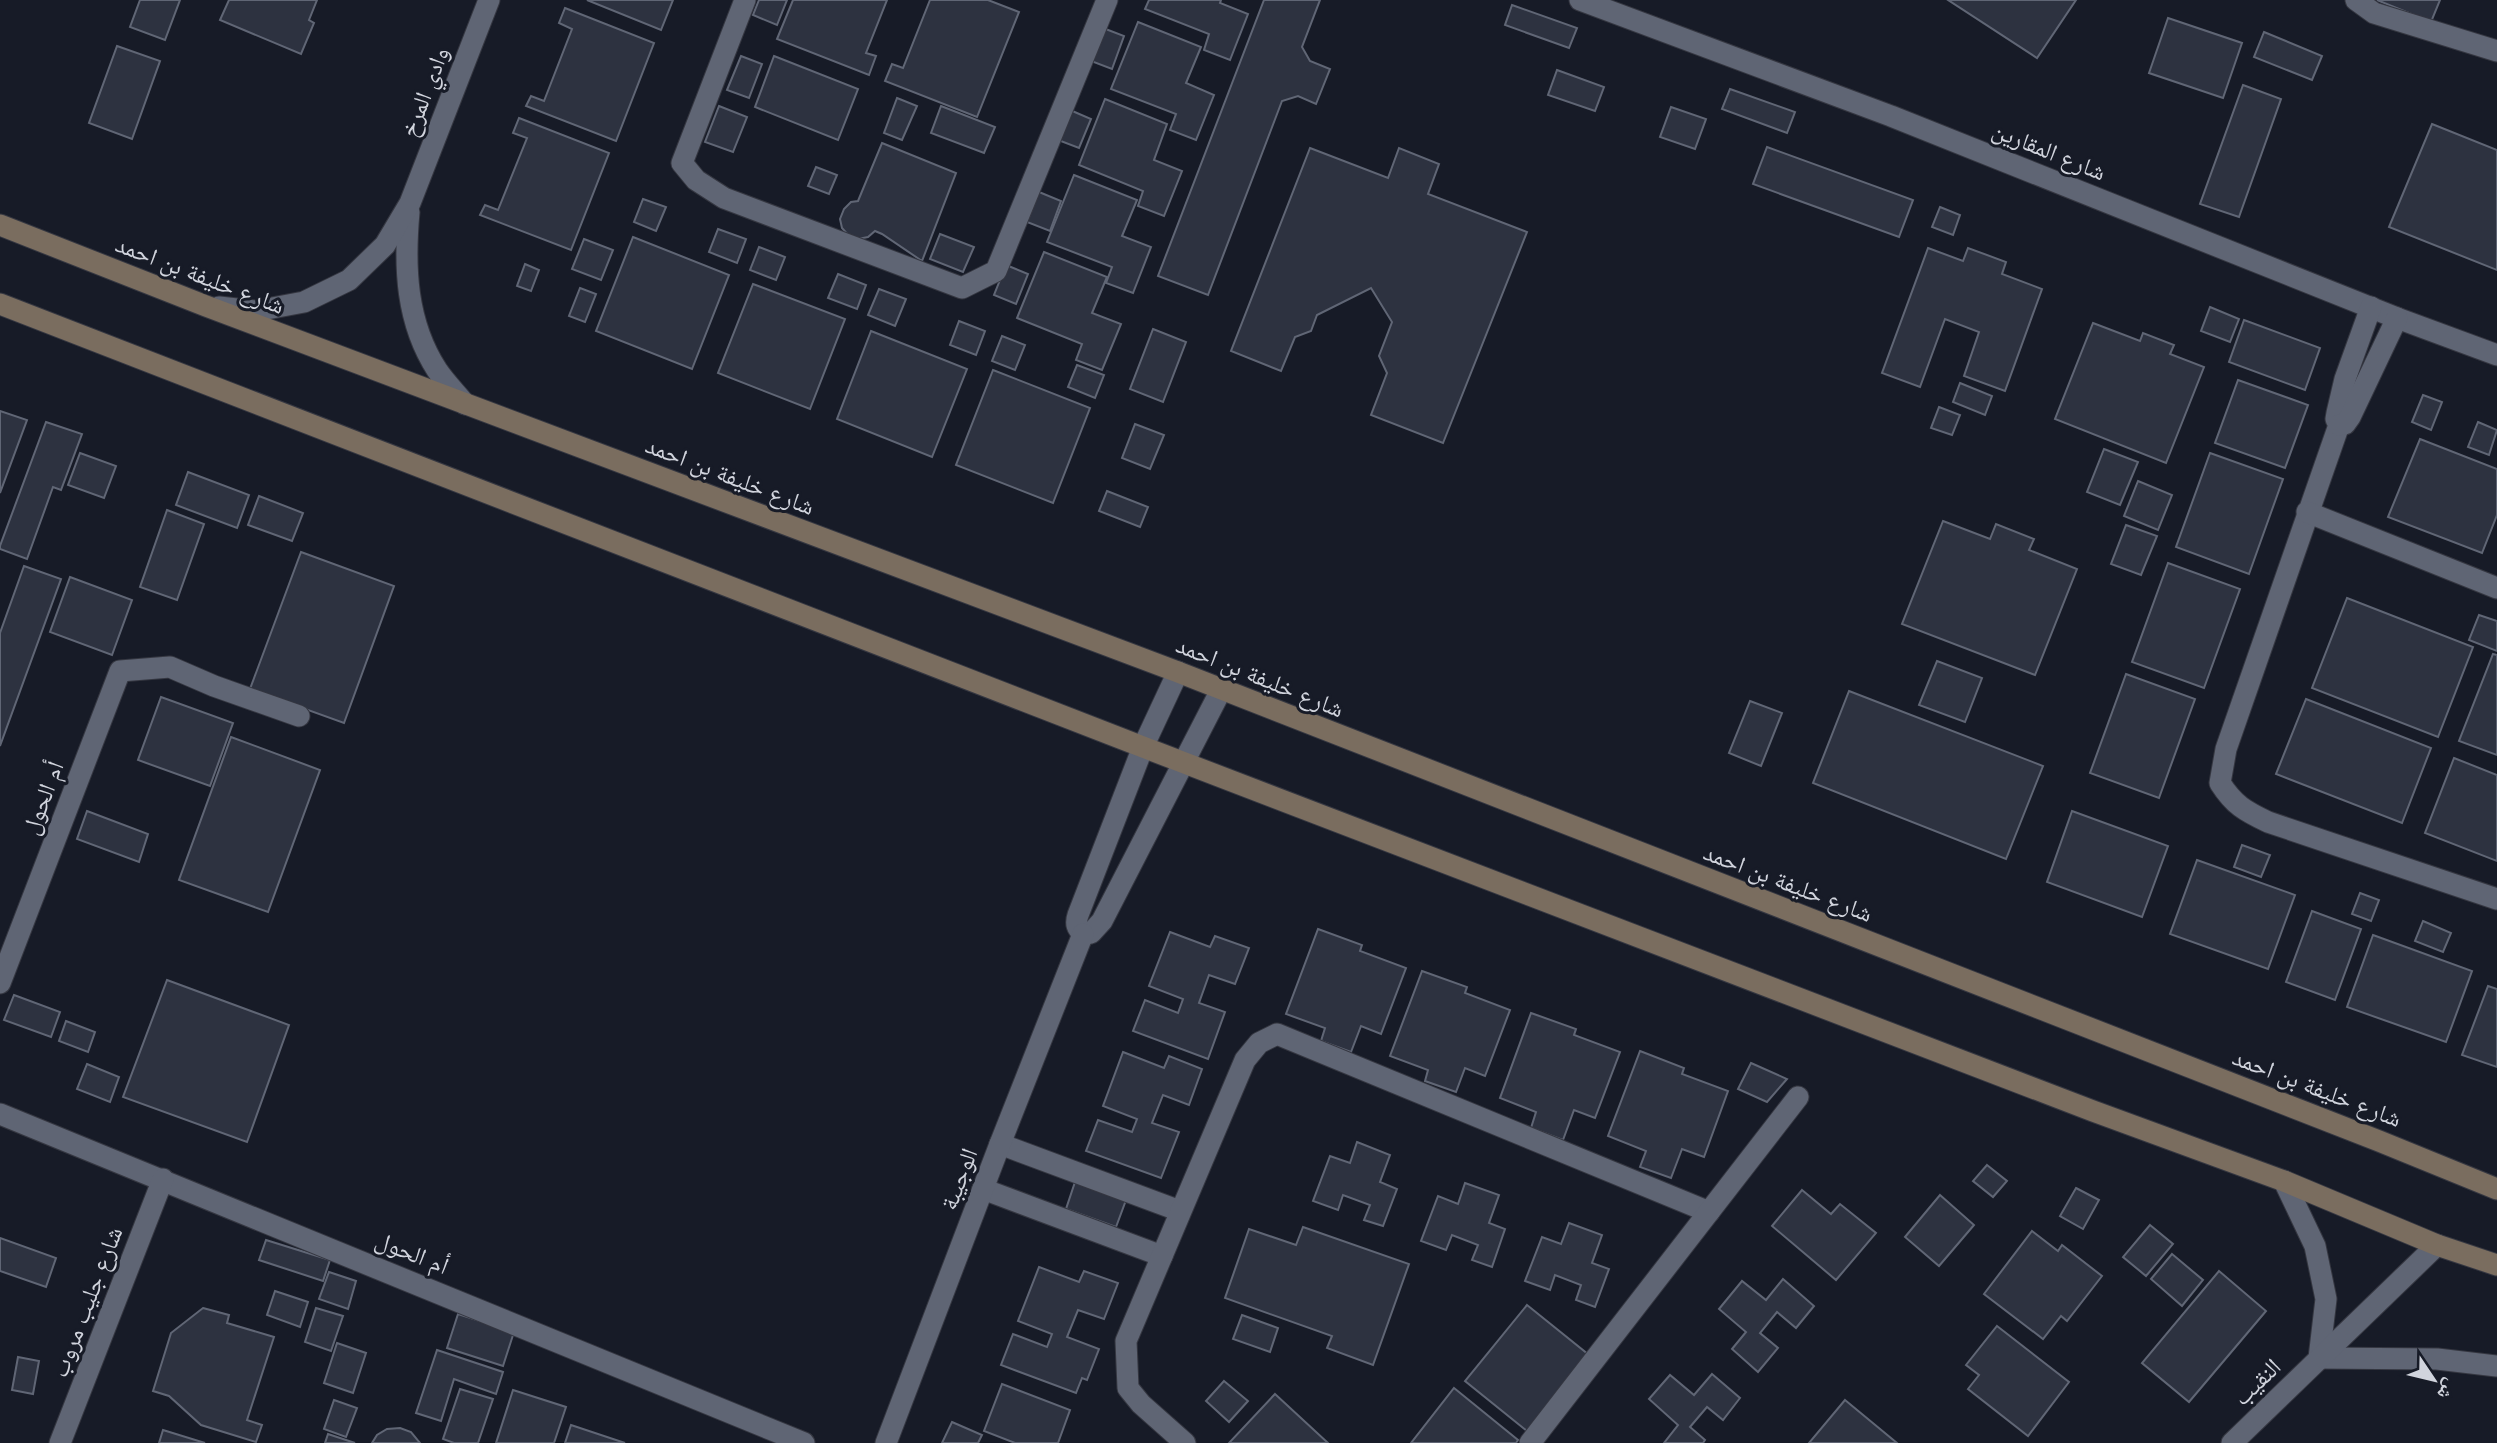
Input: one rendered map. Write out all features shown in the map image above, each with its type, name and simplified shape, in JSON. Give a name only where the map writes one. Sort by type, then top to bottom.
[{"type":"street","name":"وادي المرخ","points":[[206,306],[256,311],[304,302],[349,280],[385,246],[410,203],[489,0]]},
{"type":"street","points":[[745,0],[682,163],[696,180],[724,198],[962,288],[996,271],[1107,0]]},
{"type":"street","name":"شارع المقارين","points":[[1580,0],[1891,116],[2397,318],[2497,355]]},
{"type":"street","points":[[2356,0],[2374,13],[2497,51]]},
{"type":"street","name":"وادي المرخ","points":[[410,203],[406,247],[407,290],[418,332],[438,371],[466,404]]},
{"type":"street","name":"شارع خليفة بن احمد","points":[[0,225],[206,306],[1178,673],[2354,1130],[2497,1189]]},
{"type":"street","points":[[0,304],[1143,747],[2080,1107],[2284,1181],[2437,1245],[2497,1265]]},
{"type":"street","points":[[2371,307],[2345,379],[2336,419],[2339,425],[2226,749],[2220,783],[2231,800],[2245,811],[2268,822],[2497,899]]},
{"type":"street","points":[[2339,425],[2347,423],[2397,318]]},
{"type":"street","points":[[2307,512],[2497,588]]},
{"type":"street","name":"أم الحول","points":[[0,984],[120,671],[170,667],[214,686],[299,716]]},
{"type":"street","points":[[1178,673],[1143,747],[1076,922],[1083,934],[1091,933],[1102,921],[1221,690]]},
{"type":"street","name":"الوجيبة","points":[[886,1443],[1083,934]]},
{"type":"street","points":[[1185,1443],[1141,1404],[1128,1388],[1126,1341],[1245,1060],[1259,1043],[1277,1034],[1709,1212]]},
{"type":"street","points":[[1530,1443],[1798,1097]]},
{"type":"street","name":"أم الحول","points":[[0,1114],[804,1443]]},
{"type":"street","points":[[1000,1144],[1180,1210]]},
{"type":"street","name":"شارع جليب مروب","points":[[60,1443],[163,1179]]},
{"type":"street","points":[[2284,1181],[2315,1246],[2326,1299],[2319,1358],[2437,1359],[2497,1366]]},
{"type":"street","points":[[983,1189],[1162,1256]]},
{"type":"street","name":"النقيب","points":[[2232,1443],[2437,1245]]},
{"type":"building","points":[[140,0],[180,0],[165,40],[130,27]]},
{"type":"building","points":[[229,0],[317,0],[309,20],[314,23],[301,54],[220,20]]},
{"type":"building","points":[[587,0],[673,0],[661,30]]},
{"type":"building","points":[[759,0],[787,0],[777,25],[753,15]]},
{"type":"building","points":[[793,0],[887,0],[866,53],[876,56],[869,75],[777,39]]},
{"type":"building","points":[[930,0],[988,0],[1019,12],[977,117],[885,81],[892,64],[903,68]]},
{"type":"building","points":[[1149,0],[1221,0],[1220,3],[1248,14],[1230,60],[1204,50],[1209,34],[1145,9]]},
{"type":"building","points":[[1264,0],[1320,0],[1302,47],[1310,61],[1330,69],[1316,104],[1298,96],[1282,101],[1208,295],[1158,276]]},
{"type":"building","points":[[1948,0],[2076,0],[2037,58]]},
{"type":"building","points":[[2377,0],[2440,0],[2431,22]]},
{"type":"building","points":[[1512,5],[1577,28],[1569,48],[1505,25]]},
{"type":"building","points":[[565,8],[654,43],[616,141],[526,106],[531,96],[544,101],[572,29],[559,23]]},
{"type":"building","points":[[2168,18],[2242,43],[2223,98],[2149,73]]},
{"type":"building","points":[[1138,22],[1201,47],[1186,83],[1214,95],[1196,140],[1170,130],[1176,114],[1111,89]]},
{"type":"building","points":[[1103,28],[1124,36],[1112,69],[1091,61]]},
{"type":"building","points":[[2264,32],[2322,56],[2312,80],[2254,57]]},
{"type":"building","points":[[117,46],[160,61],[132,139],[89,123]]},
{"type":"building","points":[[741,56],[762,64],[749,98],[727,90]]},
{"type":"building","points":[[774,56],[858,89],[838,140],[755,107]]},
{"type":"building","points":[[1557,70],[1604,87],[1595,111],[1548,95]]},
{"type":"building","points":[[2243,85],[2281,99],[2239,217],[2200,204]]},
{"type":"building","points":[[1730,89],[1795,112],[1787,133],[1722,109]]},
{"type":"building","points":[[897,98],[917,106],[902,140],[884,133]]},
{"type":"building","points":[[1105,99],[1167,124],[1154,160],[1182,171],[1164,216],[1138,206],[1143,191],[1079,165]]},
{"type":"building","points":[[719,106],[747,117],[733,152],[705,142]]},
{"type":"building","points":[[941,106],[995,127],[984,153],[931,133]]},
{"type":"building","points":[[1671,107],[1706,119],[1695,149],[1660,137]]},
{"type":"building","points":[[1070,110],[1091,119],[1079,148],[1058,140]]},
{"type":"building","points":[[519,118],[609,153],[571,250],[480,215],[485,205],[498,210],[527,138],[513,133]]},
{"type":"building","points":[[2432,124],[2497,150],[2497,270],[2389,227]]},
{"type":"building","points":[[882,143],[956,173],[922,261],[875,231],[868,237],[858,239],[849,236],[842,228],[840,219],[844,209],[851,202],[858,201]]},
{"type":"building","points":[[1767,147],[1913,200],[1899,237],[1753,184]]},
{"type":"building","points":[[1310,148],[1388,178],[1399,148],[1439,164],[1428,194],[1527,232],[1443,443],[1371,415],[1387,373],[1379,356],[1392,322],[1371,288],[1317,315],[1311,331],[1295,337],[1281,371],[1231,351]]},
{"type":"building","points":[[816,167],[837,175],[829,194],[808,186]]},
{"type":"building","points":[[1074,175],[1137,200],[1122,236],[1151,247],[1133,293],[1106,283],[1112,267],[1047,242]]},
{"type":"building","points":[[1039,192],[1061,201],[1050,231],[1027,222]]},
{"type":"building","points":[[643,199],[666,207],[656,231],[634,222]]},
{"type":"building","points":[[1940,207],[1960,215],[1953,235],[1932,227]]},
{"type":"building","points":[[718,229],[746,239],[737,263],[709,252]]},
{"type":"building","points":[[940,234],[974,247],[963,272],[930,259]]},
{"type":"building","points":[[633,237],[729,275],[692,369],[596,331]]},
{"type":"building","points":[[584,239],[613,250],[601,280],[572,269]]},
{"type":"building","points":[[759,247],[785,257],[776,280],[750,270]]},
{"type":"building","points":[[1928,248],[1963,261],[1968,248],[2006,262],[2002,274],[2042,289],[2005,391],[1964,376],[1979,332],[1945,319],[1920,387],[1882,373]]},
{"type":"building","points":[[1044,252],[1107,277],[1092,313],[1121,324],[1102,370],[1076,360],[1082,344],[1017,318]]},
{"type":"building","points":[[525,264],[539,270],[531,291],[517,286]]},
{"type":"building","points":[[1006,265],[1028,274],[1016,304],[994,295]]},
{"type":"building","points":[[838,274],[866,285],[857,309],[828,298]]},
{"type":"building","points":[[753,284],[845,319],[810,409],[718,373]]},
{"type":"building","points":[[580,288],[596,294],[585,322],[569,316]]},
{"type":"building","points":[[879,289],[906,299],[895,326],[868,315]]},
{"type":"building","points":[[2210,307],[2239,319],[2230,342],[2201,331]]},
{"type":"building","points":[[2244,320],[2320,348],[2305,390],[2229,362]]},
{"type":"building","points":[[959,321],[985,331],[976,355],[950,345]]},
{"type":"building","points":[[2093,323],[2140,341],[2143,333],[2174,345],[2170,354],[2204,367],[2166,463],[2055,419]]},
{"type":"building","points":[[1153,329],[1186,342],[1163,402],[1130,389]]},
{"type":"building","points":[[871,331],[967,369],[932,457],[837,419]]},
{"type":"building","points":[[1002,336],[1025,345],[1015,370],[992,361]]},
{"type":"building","points":[[1077,365],[1104,375],[1095,398],[1068,387]]},
{"type":"building","points":[[993,370],[1090,408],[1053,503],[956,465]]},
{"type":"building","points":[[2238,380],[2308,405],[2285,468],[2215,443]]},
{"type":"building","points":[[1960,383],[1992,396],[1985,415],[1953,402]]},
{"type":"building","points":[[2423,395],[2442,402],[2431,430],[2412,422]]},
{"type":"building","points":[[1939,407],[1960,415],[1952,435],[1931,428]]},
{"type":"building","points":[[0,411],[27,420],[0,493]]},
{"type":"building","points":[[46,422],[82,434],[61,490],[53,487],[27,559],[0,549],[0,546]]},
{"type":"building","points":[[2478,422],[2497,430],[2489,455],[2468,447]]},
{"type":"building","points":[[1135,424],[1164,435],[1150,469],[1122,458]]},
{"type":"building","points":[[2420,439],[2497,469],[2497,515],[2482,553],[2388,517]]},
{"type":"building","points":[[2104,449],[2138,462],[2120,505],[2087,492]]},
{"type":"building","points":[[80,453],[116,466],[104,498],[68,485]]},
{"type":"building","points":[[2210,453],[2283,479],[2249,574],[2176,547]]},
{"type":"building","points":[[188,472],[249,495],[237,528],[176,505]]},
{"type":"building","points":[[2138,481],[2172,495],[2158,530],[2124,516]]},
{"type":"building","points":[[1107,491],[1148,507],[1140,527],[1099,511]]},
{"type":"building","points":[[259,496],[303,513],[292,541],[248,525]]},
{"type":"building","points":[[167,510],[204,524],[177,600],[140,587]]},
{"type":"building","points":[[1943,521],[1990,539],[1996,524],[2034,539],[2029,550],[2077,569],[2035,675],[1902,624]]},
{"type":"building","points":[[2126,525],[2157,536],[2141,575],[2111,564]]},
{"type":"building","points":[[301,552],[394,586],[344,723],[250,689]]},
{"type":"building","points":[[2168,563],[2240,589],[2204,688],[2132,662]]},
{"type":"building","points":[[24,566],[61,579],[0,746],[0,633]]},
{"type":"building","points":[[70,577],[132,600],[112,655],[50,632]]},
{"type":"building","points":[[2347,598],[2473,647],[2438,737],[2312,688]]},
{"type":"building","points":[[2479,615],[2497,621],[2497,651],[2469,640]]},
{"type":"building","points":[[2493,654],[2497,655],[2497,755],[2459,741]]},
{"type":"building","points":[[1937,661],[1982,678],[1965,722],[1919,705]]},
{"type":"building","points":[[2126,674],[2195,699],[2159,798],[2090,773]]},
{"type":"building","points":[[1849,691],[2043,766],[2006,859],[1813,783]]},
{"type":"building","points":[[161,697],[233,723],[210,786],[138,760]]},
{"type":"building","points":[[2306,699],[2431,748],[2402,823],[2276,774]]},
{"type":"building","points":[[1750,701],[1782,713],[1761,766],[1729,753]]},
{"type":"building","points":[[231,737],[320,770],[268,912],[179,880]]},
{"type":"building","points":[[2454,758],[2497,775],[2497,861],[2425,833]]},
{"type":"building","points":[[87,811],[148,834],[139,862],[77,839]]},
{"type":"building","points":[[2072,811],[2168,846],[2142,917],[2047,882]]},
{"type":"building","points":[[2242,845],[2270,855],[2261,877],[2234,867]]},
{"type":"building","points":[[2197,860],[2295,895],[2268,969],[2170,934]]},
{"type":"building","points":[[2360,893],[2379,900],[2371,921],[2352,914]]},
{"type":"building","points":[[2312,911],[2361,929],[2335,1000],[2286,982]]},
{"type":"building","points":[[2423,921],[2451,933],[2443,952],[2415,941]]},
{"type":"building","points":[[1318,929],[1362,945],[1360,951],[1406,968],[1381,1034],[1361,1026],[1351,1052],[1321,1041],[1325,1028],[1286,1014]]},
{"type":"building","points":[[1170,932],[1210,947],[1215,936],[1249,948],[1235,984],[1209,975],[1199,1003],[1225,1012],[1208,1059],[1133,1031],[1145,1000],[1178,1013],[1183,999],[1149,986]]},
{"type":"building","points":[[2373,935],[2472,971],[2446,1042],[2347,1007]]},
{"type":"building","points":[[1422,971],[1467,987],[1465,993],[1510,1010],[1485,1076],[1465,1068],[1456,1092],[1425,1081],[1428,1070],[1390,1056]]},
{"type":"building","points":[[167,980],[289,1025],[247,1142],[123,1097]]},
{"type":"building","points":[[2488,986],[2497,989],[2497,1067],[2462,1055]]},
{"type":"building","points":[[14,995],[60,1012],[51,1037],[4,1020]]},
{"type":"building","points":[[1531,1013],[1576,1029],[1574,1035],[1620,1052],[1595,1118],[1574,1110],[1563,1140],[1531,1128],[1536,1112],[1500,1098]]},
{"type":"building","points":[[66,1021],[95,1032],[88,1052],[59,1041]]},
{"type":"building","points":[[1640,1051],[1684,1068],[1682,1074],[1728,1091],[1704,1157],[1682,1149],[1671,1178],[1640,1167],[1646,1151],[1608,1136]]},
{"type":"building","points":[[1123,1052],[1164,1068],[1169,1056],[1202,1069],[1189,1105],[1163,1095],[1152,1123],[1179,1132],[1161,1178],[1086,1151],[1098,1120],[1132,1132],[1137,1119],[1103,1106]]},
{"type":"building","points":[[1751,1063],[1787,1079],[1767,1102],[1738,1089]]},
{"type":"building","points":[[87,1064],[119,1077],[110,1102],[77,1089]]},
{"type":"building","points":[[1357,1142],[1390,1155],[1380,1182],[1397,1189],[1383,1226],[1364,1220],[1370,1205],[1343,1195],[1338,1210],[1313,1201],[1330,1156],[1350,1163]]},
{"type":"building","points":[[1987,1165],[2007,1181],[1993,1197],[1973,1181]]},
{"type":"building","points":[[1075,1182],[1126,1200],[1116,1227],[1066,1209]]},
{"type":"building","points":[[1465,1183],[1499,1195],[1489,1223],[1505,1229],[1492,1267],[1472,1260],[1478,1245],[1452,1235],[1446,1250],[1421,1241],[1438,1196],[1458,1204]]},
{"type":"building","points":[[2076,1188],[2099,1200],[2083,1229],[2060,1216]]},
{"type":"building","points":[[1802,1190],[1831,1214],[1840,1204],[1876,1233],[1836,1280],[1772,1226]]},
{"type":"building","points":[[1940,1195],[1974,1225],[1939,1266],[1905,1237]]},
{"type":"building","points":[[1569,1223],[1602,1235],[1592,1263],[1609,1269],[1595,1307],[1576,1300],[1581,1285],[1555,1275],[1550,1290],[1525,1281],[1542,1237],[1561,1244]]},
{"type":"building","points":[[2150,1225],[2173,1244],[2146,1276],[2123,1257]]},
{"type":"building","points":[[1303,1227],[1409,1264],[1373,1365],[1327,1348],[1332,1336],[1225,1298],[1249,1229],[1296,1245]]},
{"type":"building","points":[[2032,1231],[2058,1251],[2062,1245],[2102,1276],[2067,1321],[2061,1316],[2043,1339],[1984,1294]]},
{"type":"building","points":[[0,1238],[56,1258],[46,1287],[0,1271]]},
{"type":"building","points":[[266,1240],[330,1260],[323,1281],[259,1260]]},
{"type":"building","points":[[2172,1254],[2203,1280],[2182,1306],[2151,1279]]},
{"type":"building","points":[[1039,1267],[1079,1282],[1084,1271],[1118,1283],[1104,1319],[1078,1310],[1067,1337],[1099,1349],[1087,1380],[1082,1378],[1076,1393],[1001,1365],[1013,1334],[1047,1347],[1052,1334],[1018,1321]]},
{"type":"building","points":[[2219,1271],[2266,1311],[2189,1402],[2142,1363]]},
{"type":"building","points":[[329,1272],[356,1281],[348,1309],[319,1299]]},
{"type":"building","points":[[1783,1279],[1814,1306],[1796,1328],[1777,1312],[1760,1333],[1778,1348],[1758,1372],[1732,1349],[1746,1332],[1719,1309],[1742,1281],[1766,1300]]},
{"type":"building","points":[[275,1291],[308,1302],[300,1327],[267,1315]]},
{"type":"building","points":[[1527,1305],[1589,1355],[1527,1431],[1465,1381]]},
{"type":"building","points":[[203,1308],[229,1315],[227,1323],[274,1337],[247,1420],[262,1425],[256,1442],[201,1425],[169,1396],[153,1391],[171,1333]]},
{"type":"building","points":[[316,1308],[343,1316],[331,1351],[305,1342]]},
{"type":"building","points":[[458,1314],[514,1332],[503,1366],[447,1348]]},
{"type":"building","points":[[1242,1315],[1278,1328],[1270,1352],[1233,1339]]},
{"type":"building","points":[[1997,1326],[2069,1382],[2028,1436],[1968,1389],[1979,1375],[1966,1365]]},
{"type":"building","points":[[337,1343],[366,1353],[353,1393],[324,1383]]},
{"type":"building","points":[[437,1350],[503,1372],[496,1394],[454,1379],[441,1421],[416,1413]]},
{"type":"building","points":[[18,1357],[39,1361],[33,1394],[12,1390]]},
{"type":"building","points":[[1712,1374],[1740,1398],[1723,1420],[1707,1407],[1690,1427],[1705,1440],[1703,1443],[1664,1443],[1678,1425],[1649,1399],[1670,1375],[1694,1395]]},
{"type":"building","points":[[1224,1381],[1248,1401],[1229,1422],[1206,1401]]},
{"type":"building","points":[[1002,1384],[1070,1410],[1058,1443],[1015,1443],[984,1431]]},
{"type":"building","points":[[1454,1388],[1518,1440],[1516,1443],[1411,1443]]},
{"type":"building","points":[[460,1389],[493,1399],[478,1443],[454,1443],[443,1439]]},
{"type":"building","points":[[513,1390],[566,1407],[554,1443],[496,1443]]},
{"type":"building","points":[[1275,1394],[1328,1443],[1229,1443]]},
{"type":"building","points":[[334,1400],[357,1408],[346,1437],[324,1429]]},
{"type":"building","points":[[1845,1400],[1897,1443],[1809,1443]]},
{"type":"building","points":[[952,1422],[982,1435],[978,1443],[942,1443]]},
{"type":"building","points":[[571,1425],[625,1443],[565,1443]]},
{"type":"building","points":[[400,1428],[411,1432],[420,1443],[372,1443],[377,1435],[387,1429]]},
{"type":"building","points":[[163,1430],[205,1443],[159,1443]]},
{"type":"building","points":[[328,1434],[355,1443],[325,1443]]}]
